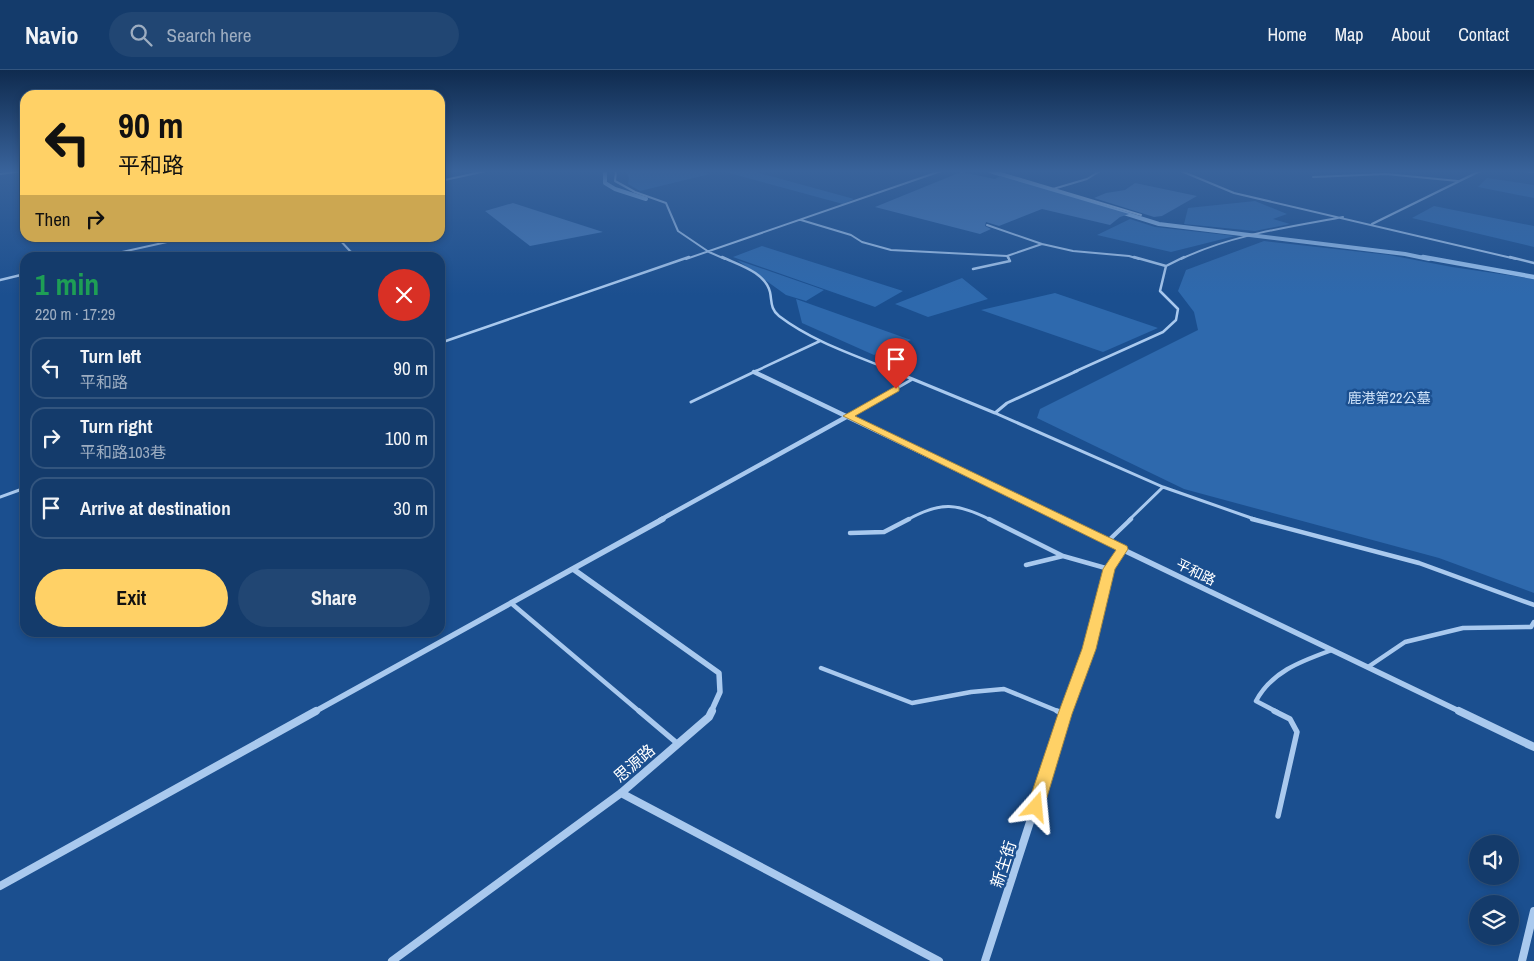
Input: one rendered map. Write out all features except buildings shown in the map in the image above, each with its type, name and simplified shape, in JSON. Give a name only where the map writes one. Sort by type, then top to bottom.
[{"type":"street","points":[[1372,224],[1395,213]]},
{"type":"street","name":"平和路","points":[[754,372],[1534,747]]},
{"type":"street","points":[[0,886],[848,416]]},
{"type":"street","name":"新生街","points":[[985,961],[1065,714],[1089,649],[1109,569],[1122,549]]},
{"type":"street","name":"思源路","points":[[392,961],[621,793],[709,717],[720,692],[719,673],[573,569]]},
{"type":"street","points":[[621,793],[939,961]]},
{"type":"street","points":[[1522,961],[1534,911]]},
{"type":"lane","points":[[670,213],[678,231],[708,252],[749,269],[762,278],[770,291],[771,305],[777,315],[820,341],[995,413],[1163,487],[1254,519],[1420,563],[1534,605]]},
{"type":"lane","points":[[445,341],[821,213]]},
{"type":"lane","points":[[1132,213],[1140,215]]},
{"type":"lane","points":[[1323,213],[1534,263]]},
{"type":"lane","points":[[995,413],[1006,403],[1163,332],[1176,320],[1178,309],[1160,291],[1166,266],[1184,256],[1250,236],[1343,217]]},
{"type":"lane","points":[[800,220],[851,235],[862,242],[891,250],[1008,256],[1042,244]]},
{"type":"lane","points":[[987,225],[1042,244],[1073,250],[1129,256],[1166,266]]},
{"type":"lane","points":[[122,252],[167,242]]},
{"type":"lane","points":[[342,242],[352,252]]},
{"type":"lane","points":[[973,269],[1010,261],[1008,256]]},
{"type":"lane","points":[[0,280],[20,275]]},
{"type":"lane","points":[[691,402],[820,341]]},
{"type":"lane","points":[[848,416],[911,380]]},
{"type":"lane","points":[[1107,542],[1163,487]]},
{"type":"lane","points":[[0,497],[20,490]]},
{"type":"lane","points":[[850,533],[884,532],[916,515],[949,505],[971,510],[1063,556],[1109,569]]},
{"type":"lane","points":[[1026,565],[1063,556]]},
{"type":"lane","points":[[511,603],[678,744]]},
{"type":"lane","points":[[1368,667],[1406,642],[1463,628],[1531,627],[1534,622]]},
{"type":"lane","points":[[1278,816],[1297,732],[1290,718],[1256,701],[1261,688],[1273,677],[1332,649]]},
{"type":"lane","points":[[822,668],[912,703],[971,692],[1004,689],[1065,714]]},
{"type":"green space","points":[[1187,213],[1284,213],[1287,214],[1273,219],[1290,224],[1255,231],[1184,224]]},
{"type":"green space","points":[[1422,213],[1467,213],[1534,226],[1534,247],[1412,218]]},
{"type":"green space","points":[[1130,219],[1155,227],[1235,236],[1171,252],[1097,235]]},
{"type":"green space","name":"鹿港第22公墓","points":[[1264,241],[1389,255],[1452,267],[1534,279],[1534,593],[1439,558],[1184,489],[1037,418],[1040,409],[1198,330],[1194,312],[1178,291],[1186,270]]},
{"type":"green space","points":[[762,246],[903,291],[875,307],[733,257]]},
{"type":"green space","points":[[737,260],[824,290],[806,301],[786,295]]},
{"type":"green space","points":[[962,278],[988,299],[928,317],[895,304]]},
{"type":"green space","points":[[1055,293],[1158,328],[1103,352],[981,310]]},
{"type":"green space","points":[[796,299],[911,340],[874,355],[802,323]]},
{"type":"waterway","points":[[1123,213],[1159,224],[1405,254],[1429,259]]},
{"type":"waterway","points":[[1423,257],[1534,277]]},
{"type":"route","points":[[896,389],[848,416],[1122,549],[1109,569],[1089,649],[1065,714],[1036,807]]}]
